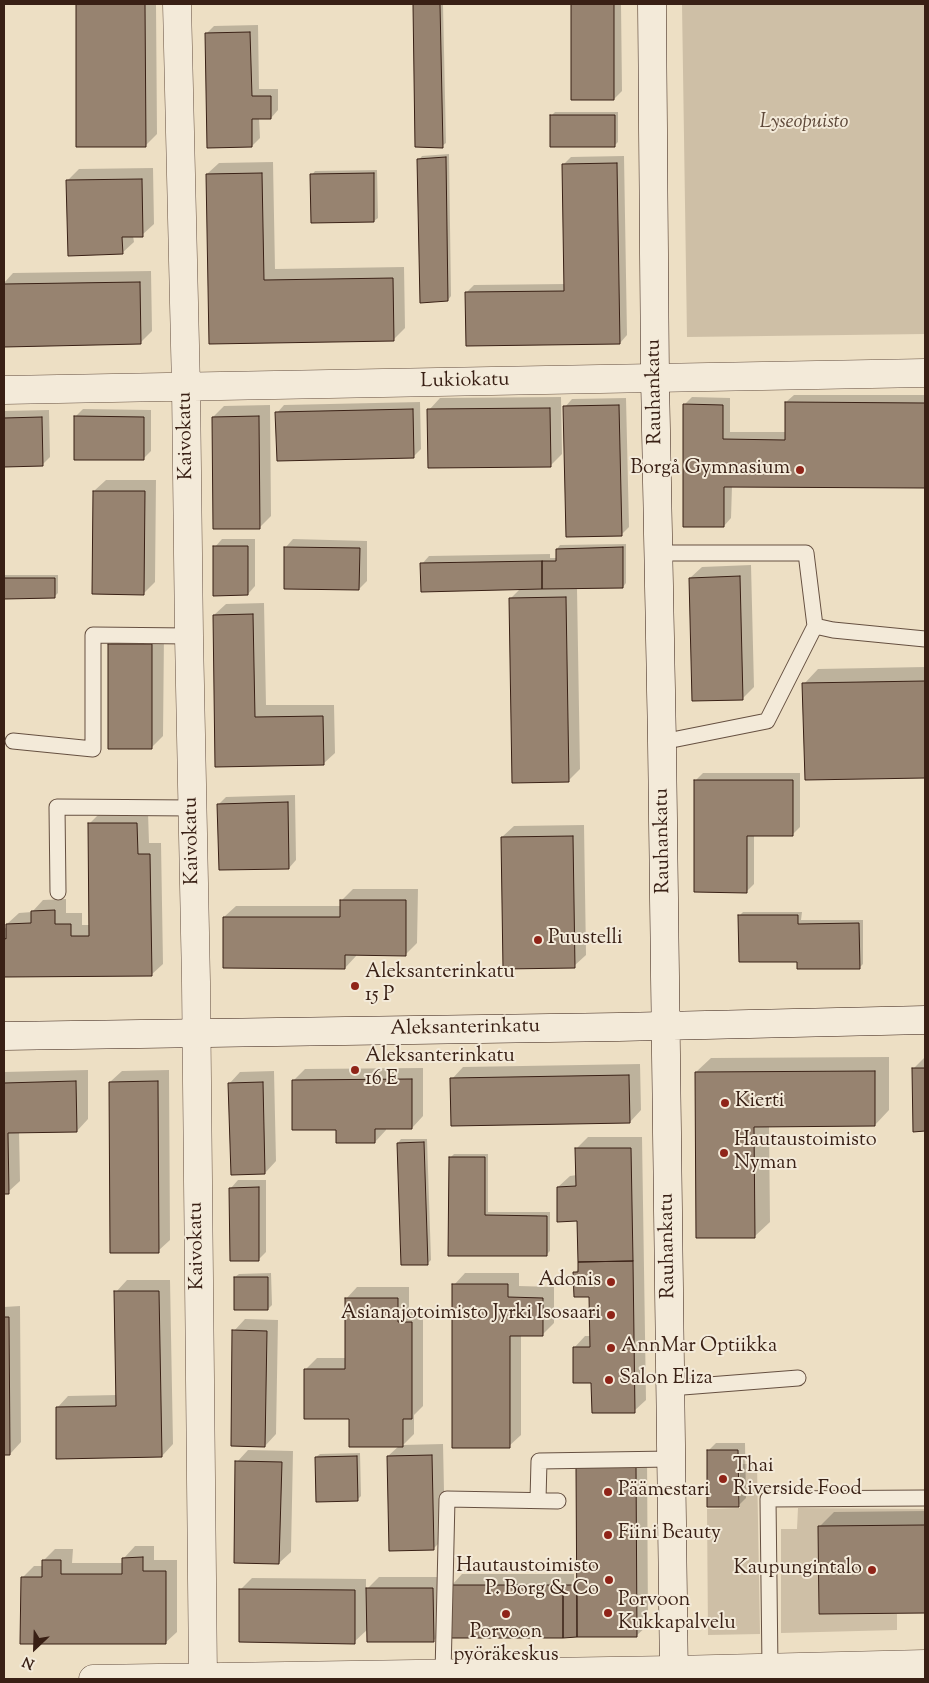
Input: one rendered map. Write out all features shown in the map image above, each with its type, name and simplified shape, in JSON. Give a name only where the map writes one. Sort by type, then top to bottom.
[{"type":"street","name":"Kaivokatu","points":[[177,4],[186,388],[203,1678]]},
{"type":"street","name":"Rauhankatu","points":[[652,4],[674,1675]]},
{"type":"street","name":"Lukiokatu","points":[[4,390],[925,373]]},
{"type":"street","name":"Aleksanterinkatu","points":[[4,1036],[666,1026],[925,1020]]},
{"type":"street","points":[[93,1679],[443,1674],[674,1675],[770,1668],[925,1664]]},
{"type":"lane","points":[[658,553],[806,553],[815,626],[767,722],[662,742]]},
{"type":"lane","points":[[815,626],[833,630],[925,639]]},
{"type":"lane","points":[[13,741],[92,749],[93,635],[189,636]]},
{"type":"lane","points":[[58,892],[57,807],[192,808]]},
{"type":"lane","points":[[670,1388],[798,1378]]},
{"type":"lane","points":[[538,1500],[539,1462],[671,1459]]},
{"type":"lane","points":[[770,1668],[768,1499],[925,1498]]},
{"type":"lane","points":[[443,1674],[447,1499],[558,1501]]},
{"type":"green space","name":"Lyseopuisto","points":[[682,4],[925,4],[925,334],[687,337]]},
{"type":"green space","points":[[740,1464],[757,1464],[760,1634],[708,1635],[707,1509],[740,1508]]},
{"type":"green space","points":[[798,1508],[925,1509],[925,1525],[818,1526],[818,1614],[897,1614],[897,1630],[781,1633],[781,1529],[797,1529]]},
{"type":"building","points":[[76,4],[145,4],[146,147],[76,147]]},
{"type":"building","points":[[413,4],[440,4],[443,148],[415,147]]},
{"type":"building","points":[[571,4],[614,4],[614,100],[571,100]]},
{"type":"building","points":[[250,32],[252,96],[271,96],[271,119],[252,119],[252,147],[207,148],[205,33]]},
{"type":"building","points":[[550,115],[615,115],[615,147],[550,147]]},
{"type":"building","points":[[446,157],[448,301],[420,303],[417,159]]},
{"type":"building","points":[[617,163],[620,344],[466,346],[465,292],[564,291],[562,164]]},
{"type":"building","points":[[262,173],[264,280],[393,278],[394,341],[209,344],[206,174]]},
{"type":"building","points":[[374,173],[374,222],[311,223],[310,174]]},
{"type":"building","points":[[142,179],[143,237],[122,237],[123,254],[68,256],[66,180]]},
{"type":"building","points":[[140,282],[141,344],[4,347],[4,284]]},
{"type":"building","points":[[785,402],[925,403],[925,488],[724,487],[724,527],[683,527],[683,404],[723,405],[723,439],[785,440]]},
{"type":"building","points":[[619,405],[622,536],[566,537],[563,406]]},
{"type":"building","points":[[550,408],[551,467],[428,468],[427,409]]},
{"type":"building","points":[[413,409],[414,458],[277,461],[275,412]]},
{"type":"building","points":[[74,416],[144,417],[144,460],[74,460]]},
{"type":"building","points":[[259,416],[260,529],[213,529],[212,417]]},
{"type":"building","points":[[42,417],[43,466],[4,467],[4,418]]},
{"type":"building","points":[[93,491],[145,491],[144,595],[92,594]]},
{"type":"building","points":[[213,546],[248,546],[248,595],[213,596]]},
{"type":"building","points":[[284,547],[360,548],[359,590],[284,589]]},
{"type":"building","points":[[623,547],[623,588],[542,589],[542,561],[556,561],[556,549]]},
{"type":"building","points":[[542,561],[542,589],[421,592],[420,563]]},
{"type":"building","points":[[740,576],[743,700],[692,701],[689,578]]},
{"type":"building","points":[[4,578],[55,578],[55,598],[4,599]]},
{"type":"building","points":[[566,597],[569,782],[512,783],[509,598]]},
{"type":"building","points":[[253,614],[255,717],[323,716],[324,765],[215,767],[213,615]]},
{"type":"building","points":[[108,644],[152,644],[152,749],[108,749]]},
{"type":"building","points":[[925,681],[925,778],[805,780],[802,683]]},
{"type":"building","points":[[694,780],[793,780],[793,836],[747,836],[747,893],[694,892]]},
{"type":"building","points":[[288,802],[289,869],[219,870],[217,804]]},
{"type":"building","points":[[88,823],[137,823],[138,854],[150,854],[152,976],[4,977],[6,924],[31,923],[31,911],[55,910],[55,924],[71,924],[71,936],[89,936]]},
{"type":"building","points":[[573,836],[575,968],[503,969],[501,837]]},
{"type":"building","points":[[340,900],[406,900],[406,956],[345,955],[345,969],[223,968],[223,917],[340,917]]},
{"type":"building","points":[[738,915],[798,915],[798,924],[859,923],[860,969],[797,969],[797,962],[739,962]]},
{"type":"building","points":[[912,1068],[925,1068],[925,1131],[913,1132]]},
{"type":"building","points":[[875,1071],[875,1126],[754,1127],[755,1238],[696,1238],[695,1072]]},
{"type":"building","points":[[629,1075],[630,1123],[451,1126],[450,1078]]},
{"type":"building","points":[[412,1079],[412,1129],[375,1129],[375,1143],[336,1143],[336,1130],[292,1130],[292,1080]]},
{"type":"building","points":[[76,1081],[77,1132],[8,1133],[9,1194],[4,1194],[4,1083]]},
{"type":"building","points":[[158,1081],[159,1253],[110,1253],[109,1082]]},
{"type":"building","points":[[263,1082],[265,1174],[231,1175],[228,1083]]},
{"type":"building","points":[[424,1142],[428,1265],[401,1265],[397,1143]]},
{"type":"building","points":[[575,1148],[631,1148],[633,1261],[578,1262],[577,1221],[557,1222],[557,1187],[576,1186]]},
{"type":"building","points":[[449,1157],[485,1157],[485,1215],[547,1216],[547,1256],[448,1256]]},
{"type":"building","points":[[259,1187],[259,1261],[230,1261],[229,1188]]},
{"type":"building","points":[[633,1261],[635,1413],[592,1413],[591,1383],[573,1383],[573,1347],[590,1347],[589,1297],[574,1297],[573,1272],[578,1272],[578,1262]]},
{"type":"building","points":[[234,1277],[268,1277],[268,1310],[234,1310]]},
{"type":"building","points":[[452,1284],[508,1284],[508,1297],[543,1298],[543,1336],[510,1336],[510,1448],[452,1448]]},
{"type":"building","points":[[114,1291],[159,1291],[162,1457],[56,1459],[56,1407],[116,1406]]},
{"type":"building","points":[[345,1298],[398,1298],[398,1322],[412,1322],[412,1419],[403,1419],[403,1447],[349,1447],[349,1419],[304,1419],[304,1369],[345,1369]]},
{"type":"building","points":[[4,1317],[9,1317],[10,1455],[4,1455]]},
{"type":"building","points":[[232,1330],[267,1331],[265,1447],[231,1446]]},
{"type":"building","name":"Thai Riverside Food","points":[[707,1450],[738,1450],[739,1507],[707,1507]]},
{"type":"building","points":[[432,1455],[434,1550],[389,1551],[387,1456]]},
{"type":"building","points":[[357,1456],[358,1501],[316,1502],[315,1457]]},
{"type":"building","points":[[235,1461],[282,1462],[279,1564],[234,1563]]},
{"type":"building","points":[[576,1466],[636,1466],[637,1637],[577,1637]]},
{"type":"building","name":"Kaupungintalo","points":[[925,1525],[925,1613],[819,1614],[818,1526]]},
{"type":"building","points":[[143,1557],[143,1571],[166,1571],[166,1644],[20,1644],[21,1577],[42,1577],[42,1560],[61,1560],[61,1574],[122,1574],[122,1558]]},
{"type":"building","points":[[450,1585],[563,1585],[563,1638],[450,1638]]},
{"type":"building","points":[[563,1585],[577,1585],[577,1637],[563,1638]]},
{"type":"building","points":[[366,1588],[433,1588],[434,1642],[367,1642]]},
{"type":"building","points":[[239,1589],[355,1590],[355,1644],[239,1642]]},
{"type":"place","name":"Borgå Gymnasium","points":[[800,470]]},
{"type":"place","name":"Puustelli","points":[[538,940]]},
{"type":"place","name":"Aleksanterinkatu 15 P","points":[[355,986]]},
{"type":"place","name":"Aleksanterinkatu 16 E","points":[[355,1070]]},
{"type":"place","name":"Kierti","points":[[725,1103]]},
{"type":"place","name":"Hautaustoimisto Nyman","points":[[724,1153]]},
{"type":"place","name":"Adonis","points":[[611,1282]]},
{"type":"place","name":"Asianajotoimisto Jyrki Isosaari","points":[[611,1315]]},
{"type":"place","name":"AnnMar Optiikka","points":[[611,1348]]},
{"type":"place","name":"Salon Eliza","points":[[609,1380]]},
{"type":"place","name":"Thai Riverside Food","points":[[723,1479]]},
{"type":"place","name":"Päämestari","points":[[608,1492]]},
{"type":"place","name":"Fiini Beauty","points":[[608,1535]]},
{"type":"place","name":"Kaupungintalo","points":[[872,1570]]},
{"type":"place","name":"Hautaustoimisto P. Borg & Co","points":[[609,1580]]},
{"type":"place","name":"Porvoon Kukkapalvelu","points":[[608,1613]]},
{"type":"place","name":"Porvoon pyöräkeskus","points":[[506,1614]]}]
